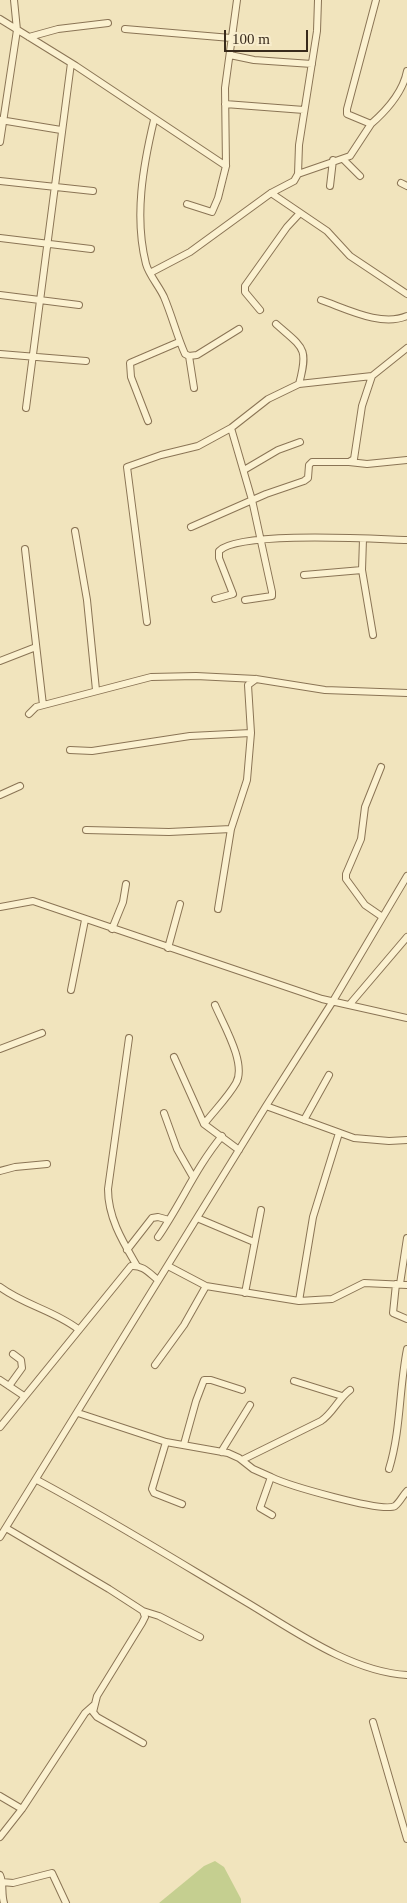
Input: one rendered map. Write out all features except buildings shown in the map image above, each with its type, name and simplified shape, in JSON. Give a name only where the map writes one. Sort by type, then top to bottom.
[{"type":"street","points":[[0,142],[1,120],[17,30],[14,0]]},
{"type":"street","points":[[187,204],[212,212],[218,198],[226,166],[225,104],[231,38],[237,0]]},
{"type":"street","points":[[150,273],[190,252],[271,193],[294,181],[298,174],[318,0]]},
{"type":"street","points":[[372,124],[350,116],[347,114],[347,109],[376,0]]},
{"type":"street","points":[[0,19],[71,63],[154,120],[226,166]]},
{"type":"street","points":[[29,37],[58,29],[108,23]]},
{"type":"street","points":[[125,29],[231,38]]},
{"type":"street","points":[[230,54],[262,61],[312,64]]},
{"type":"street","points":[[26,408],[71,63]]},
{"type":"street","points":[[298,174],[333,160],[343,159],[355,150],[372,124],[402,88],[407,71]]},
{"type":"street","points":[[225,104],[304,110]]},
{"type":"street","points":[[1,120],[61,130]]},
{"type":"street","points":[[154,120],[144,161],[142,183],[143,249],[146,266],[164,297],[185,354],[189,356],[194,388]]},
{"type":"street","points":[[343,159],[360,176]]},
{"type":"street","points":[[330,186],[333,160]]},
{"type":"street","points":[[0,181],[93,190]]},
{"type":"street","points":[[271,193],[327,232],[350,256],[407,294]]},
{"type":"street","points":[[260,310],[245,292],[245,286],[286,227],[300,213]]},
{"type":"street","points":[[0,238],[91,249]]},
{"type":"street","points":[[0,295],[79,305]]},
{"type":"street","points":[[321,300],[390,320],[407,316]]},
{"type":"street","points":[[276,324],[299,344],[304,352],[304,366],[299,384]]},
{"type":"street","points":[[189,356],[214,346],[239,329]]},
{"type":"street","points":[[148,421],[131,377],[130,363],[180,342]]},
{"type":"street","points":[[147,622],[127,468],[161,455],[198,446],[232,428],[268,399],[299,384],[372,376],[407,348]]},
{"type":"street","points":[[0,354],[86,361]]},
{"type":"street","points":[[349,462],[354,458],[356,452],[362,406],[372,376]]},
{"type":"street","points":[[232,428],[252,500],[272,596],[245,600]]},
{"type":"street","points":[[244,470],[278,450],[300,442]]},
{"type":"street","points":[[191,527],[252,500],[304,481],[308,478],[309,465],[312,462],[366,464],[407,460]]},
{"type":"street","points":[[75,531],[88,607],[96,690]]},
{"type":"street","points":[[215,598],[233,594],[219,558],[219,551],[223,547],[261,539],[407,540]]},
{"type":"street","points":[[363,539],[362,570],[373,635]]},
{"type":"street","points":[[25,549],[43,705]]},
{"type":"street","points":[[304,576],[362,570]]},
{"type":"street","points":[[0,661],[36,647]]},
{"type":"street","points":[[29,714],[33,708],[151,677],[196,676],[256,679],[325,690],[407,693]]},
{"type":"street","points":[[218,909],[231,829],[247,780],[251,732],[248,685],[256,679]]},
{"type":"street","points":[[70,750],[92,751],[190,736],[251,732]]},
{"type":"street","points":[[381,767],[365,807],[361,839],[346,874],[346,879],[365,905],[381,916]]},
{"type":"street","points":[[0,795],[20,786]]},
{"type":"street","points":[[86,830],[169,832],[231,829]]},
{"type":"street","points":[[0,1537],[332,1001],[381,916],[407,876]]},
{"type":"street","points":[[112,929],[123,902],[126,884]]},
{"type":"street","points":[[0,907],[25,901],[33,902],[332,1001],[407,1018]]},
{"type":"street","points":[[168,948],[180,904]]},
{"type":"street","points":[[71,990],[85,920]]},
{"type":"street","points":[[350,1004],[407,938]]},
{"type":"street","points":[[204,1124],[236,1082],[240,1073],[239,1062],[215,1005]]},
{"type":"street","points":[[0,1048],[42,1033]]},
{"type":"street","points":[[129,1038],[108,1189],[108,1205],[127,1250],[137,1266]]},
{"type":"street","points":[[174,1057],[204,1124],[239,1150]]},
{"type":"street","points":[[304,1120],[329,1075]]},
{"type":"street","points":[[266,1106],[354,1138],[389,1141],[407,1140]]},
{"type":"street","points":[[164,1113],[177,1149],[193,1177]]},
{"type":"street","points":[[299,1301],[313,1217],[339,1134]]},
{"type":"street","points":[[158,1237],[204,1157],[222,1136]]},
{"type":"street","points":[[0,1171],[15,1166],[47,1164]]},
{"type":"street","points":[[245,1293],[261,1210]]},
{"type":"street","points":[[127,1250],[152,1218],[158,1217],[169,1220]]},
{"type":"street","points":[[197,1218],[254,1242]]},
{"type":"street","points":[[407,1238],[401,1284],[393,1313],[407,1319]]},
{"type":"street","points":[[0,1427],[131,1266],[145,1269],[158,1280]]},
{"type":"street","points":[[168,1266],[206,1286],[299,1301],[332,1299],[364,1283],[401,1284]]},
{"type":"street","points":[[155,1365],[184,1325],[206,1286]]},
{"type":"street","points":[[0,1287],[21,1300],[60,1316],[78,1329]]},
{"type":"street","points":[[390,1469],[394,1451],[401,1377],[407,1349]]},
{"type":"street","points":[[9,1386],[22,1368],[21,1360],[13,1354]]},
{"type":"street","points":[[0,1380],[24,1396]]},
{"type":"street","points":[[184,1444],[204,1380],[211,1380],[242,1390]]},
{"type":"street","points":[[294,1381],[342,1396]]},
{"type":"street","points":[[242,1460],[321,1421],[327,1417],[342,1396],[350,1390]]},
{"type":"street","points":[[221,1452],[250,1405]]},
{"type":"street","points":[[78,1413],[166,1442],[221,1452],[242,1460],[253,1469],[272,1477],[356,1503],[390,1507],[398,1502],[407,1491]]},
{"type":"street","points":[[166,1442],[152,1489],[154,1494],[182,1504]]},
{"type":"street","points":[[272,1477],[260,1508],[272,1515]]},
{"type":"street","points":[[37,1480],[98,1512],[143,1541],[319,1645],[367,1667],[407,1675]]},
{"type":"street","points":[[6,1528],[110,1589],[143,1611],[159,1616],[200,1637]]},
{"type":"street","points":[[143,1611],[145,1617],[97,1696],[93,1712],[97,1717],[143,1743]]},
{"type":"street","points":[[0,1837],[22,1809],[85,1712],[94,1705]]},
{"type":"street","points":[[373,1722],[407,1839]]},
{"type":"street","points":[[0,1796],[22,1809]]},
{"type":"street","points":[[4,1903],[1,1892],[1,1878],[13,1883],[52,1873],[66,1903]]},
{"type":"green space","points":[[215,1861],[224,1867],[241,1899],[241,1903],[159,1903],[204,1866]]}]
